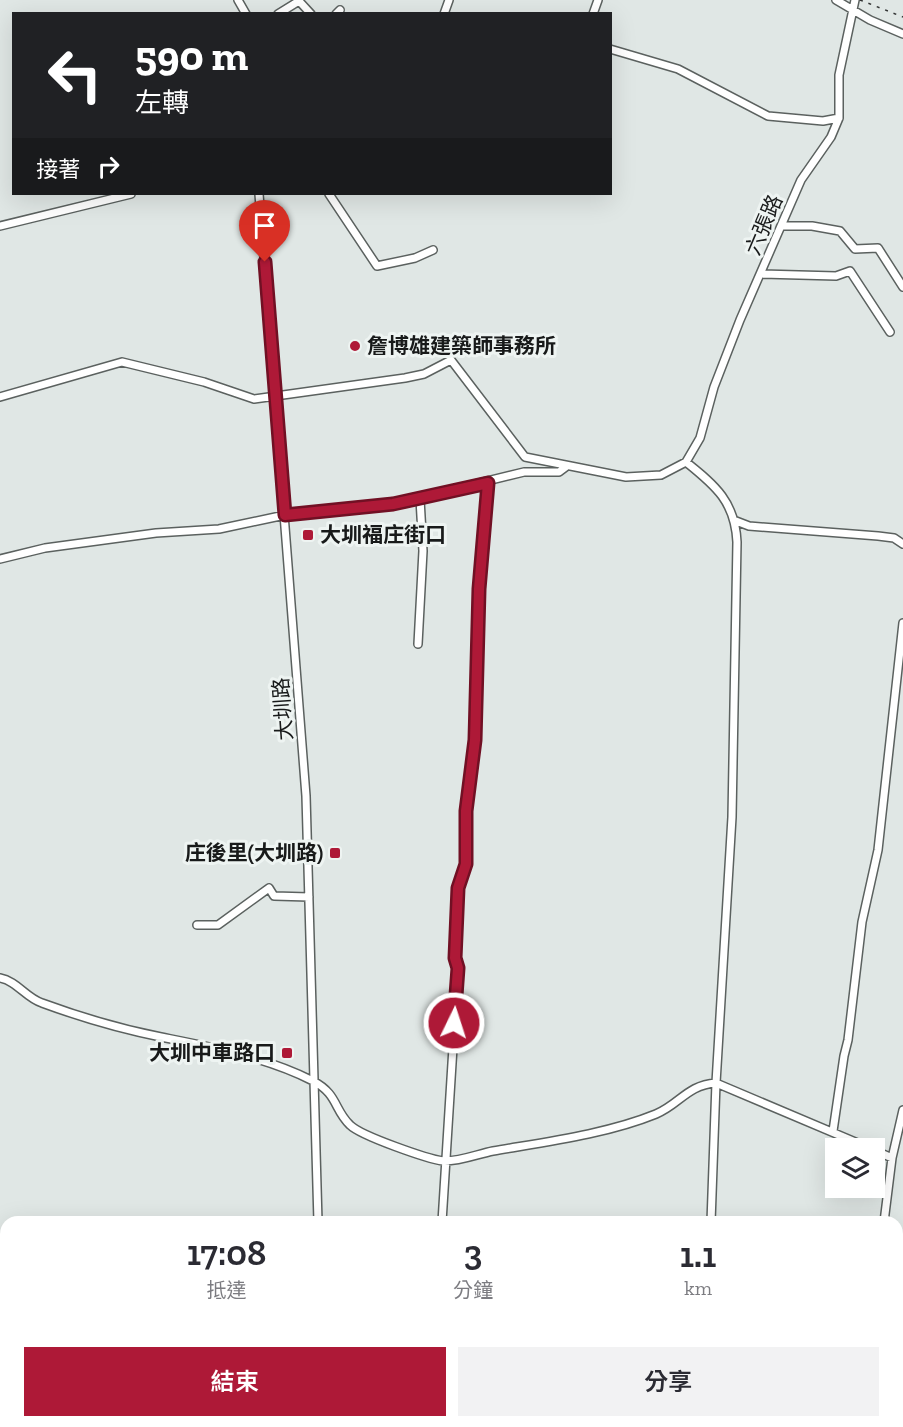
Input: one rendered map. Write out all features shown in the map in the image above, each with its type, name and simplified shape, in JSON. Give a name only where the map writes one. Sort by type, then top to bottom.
[{"type":"street","points":[[238,0],[245,12]]},
{"type":"street","points":[[244,0],[245,12]]},
{"type":"street","points":[[836,0],[903,34]]},
{"type":"street","name":"六張路","points":[[687,462],[700,438],[714,387],[801,180],[831,137],[839,118],[838,75],[855,0]]},
{"type":"street","points":[[282,12],[297,1],[303,3],[310,12]]},
{"type":"street","points":[[612,50],[678,69],[768,116],[823,121],[839,118]]},
{"type":"street","points":[[0,226],[127,195]]},
{"type":"street","name":"大圳路","points":[[259,195],[277,398],[306,796],[318,1216]]},
{"type":"street","points":[[330,195],[377,266],[415,258],[433,250]]},
{"type":"street","points":[[783,226],[812,226],[840,231],[855,249],[878,248],[903,287]]},
{"type":"street","points":[[761,274],[836,276],[850,271],[890,332]]},
{"type":"street","points":[[0,397],[122,362],[206,382],[254,399],[277,398],[424,374],[451,360],[525,457],[626,477],[646,478],[661,475],[687,462],[717,487],[736,521],[732,817],[716,1083],[711,1216]]},
{"type":"street","points":[[0,559],[45,548],[156,533],[219,529],[285,515],[330,512],[420,499],[524,472],[560,472],[567,466]]},
{"type":"street","points":[[442,1216],[458,968],[455,958],[458,888],[466,864],[466,811],[475,740],[479,589],[488,483]]},
{"type":"street","points":[[418,644],[423,550],[420,499]]},
{"type":"street","points":[[736,521],[749,526],[894,538],[903,544]]},
{"type":"street","points":[[833,1131],[848,1040],[862,922],[878,850],[903,622]]},
{"type":"street","points":[[197,926],[218,925],[269,888],[274,896],[309,897]]},
{"type":"street","points":[[0,978],[12,982],[42,1003],[142,1033],[212,1047],[284,1068],[314,1082],[332,1095],[347,1121],[356,1129],[378,1140],[444,1161],[563,1138],[638,1120],[657,1113],[694,1088],[716,1083],[848,1138]]},
{"type":"street","points":[[885,1216],[891,1158],[903,1110]]},
{"type":"street","points":[[885,1155],[891,1158]]},
{"type":"railway","points":[[860,0],[903,17]]},
{"type":"place","name":"詹博雄建築師事務所","points":[[355,346]]},
{"type":"place","name":"大圳福庄街口","points":[[308,535]]},
{"type":"place","name":"庄後里(大圳路)","points":[[335,853]]},
{"type":"place","name":"大圳中車路口","points":[[287,1053]]},
{"type":"route","points":[[265,262],[285,515],[393,504],[488,483],[479,589],[475,740],[466,811],[466,864],[460,876],[458,888],[455,958],[458,968],[454,1023]]}]
